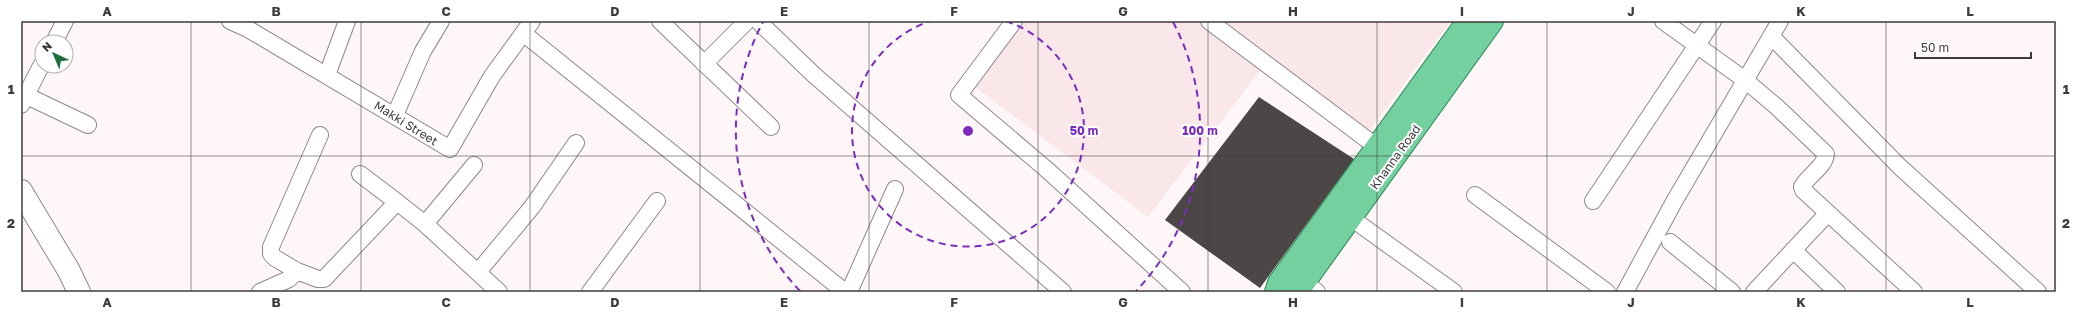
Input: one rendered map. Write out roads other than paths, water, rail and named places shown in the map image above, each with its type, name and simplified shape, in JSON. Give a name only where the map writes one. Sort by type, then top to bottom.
[{"type":"main road","name":"Khanna Road","points":[[1306,289],[1352,218],[1386,153],[1468,21]]},
{"type":"main road","name":"Khanna Road","points":[[1276,292],[1279,283],[1492,21]]},
{"type":"street","points":[[58,34],[65,21]]},
{"type":"street","name":"Makki Street","points":[[230,21],[248,29],[395,115],[434,141],[450,149],[492,76],[527,27]]},
{"type":"street","points":[[327,75],[347,21]]},
{"type":"street","points":[[395,115],[422,51],[441,21]]},
{"type":"street","points":[[660,21],[771,127]]},
{"type":"street","points":[[704,64],[747,21]]},
{"type":"street","points":[[758,21],[813,74],[1063,292]]},
{"type":"street","points":[[1014,21],[959,95],[1045,168],[1182,292]]},
{"type":"street","points":[[1209,21],[1386,153]]},
{"type":"street","points":[[1663,21],[1745,80],[1778,108],[1826,154],[1824,161],[1804,181],[1802,187],[1914,292]]},
{"type":"street","points":[[1593,201],[1713,21]]},
{"type":"street","points":[[1625,292],[1675,200],[1780,21]]},
{"type":"street","points":[[527,27],[845,292]]},
{"type":"street","points":[[1771,36],[1900,167],[2039,291]]},
{"type":"street","points":[[37,74],[23,100],[88,125]]},
{"type":"street","points":[[320,135],[271,247],[271,254],[275,258],[298,271],[318,279],[324,279],[397,202]]},
{"type":"street","points":[[478,272],[532,207],[576,143]]},
{"type":"street","points":[[425,224],[474,165]]},
{"type":"street","points":[[360,174],[425,224],[499,292]]},
{"type":"street","points":[[849,292],[895,189]]},
{"type":"street","points":[[21,193],[69,271],[79,292]]},
{"type":"street","points":[[1475,195],[1607,292]]},
{"type":"street","points":[[590,292],[657,201]]},
{"type":"street","points":[[1754,292],[1828,213]]},
{"type":"street","points":[[1352,218],[1454,292]]},
{"type":"street","points":[[1670,242],[1732,292]]},
{"type":"street","points":[[1793,250],[1837,292]]},
{"type":"street","points":[[260,292],[289,279],[298,271]]}]
